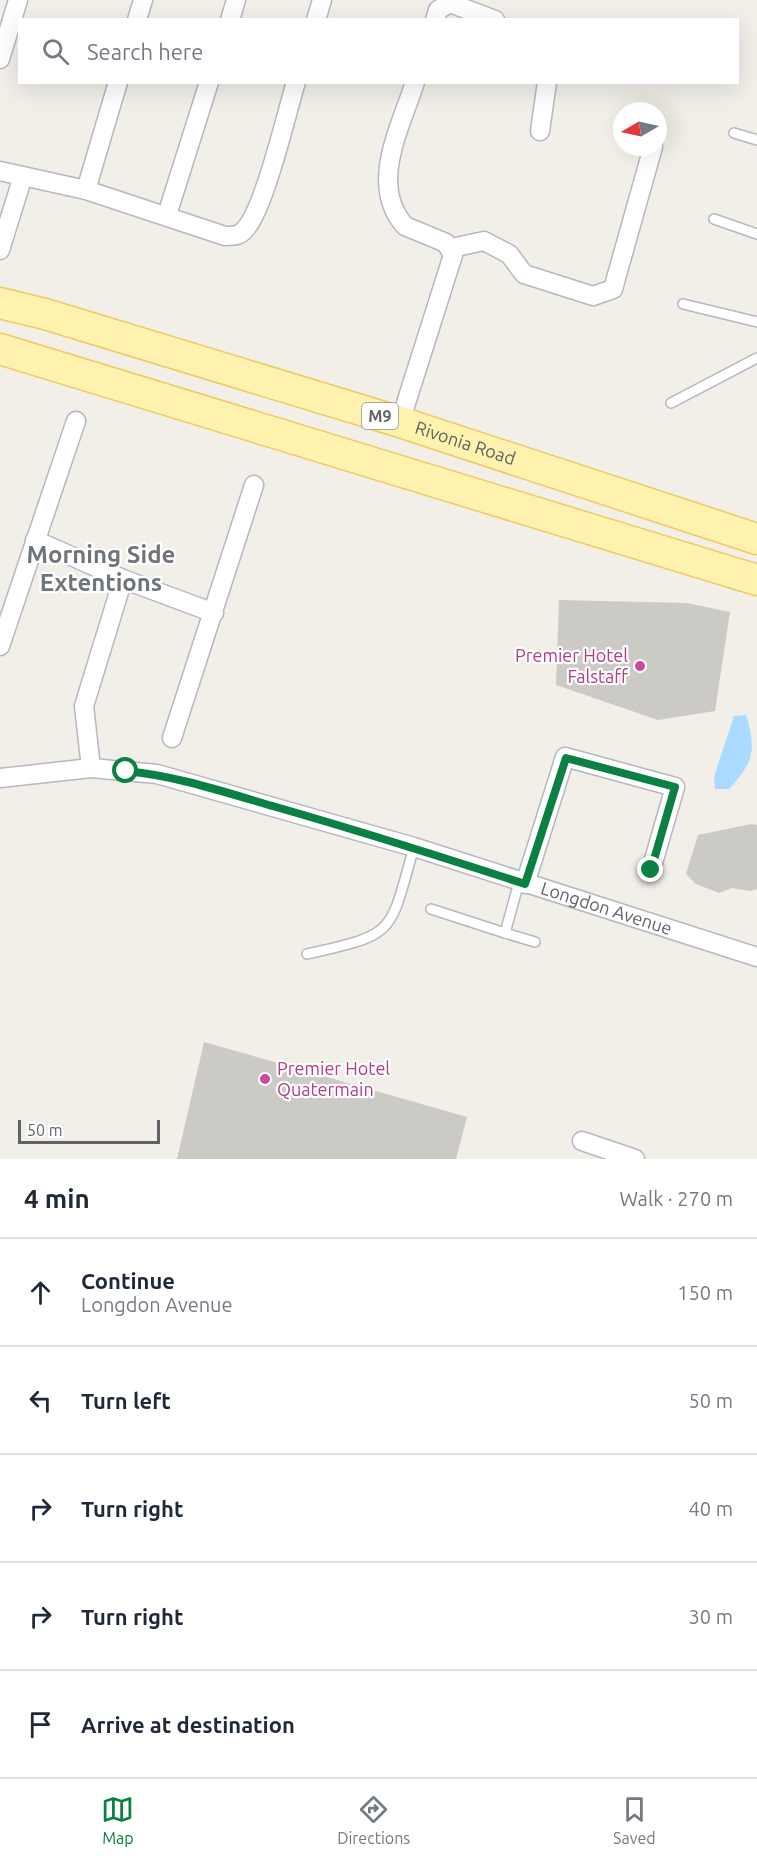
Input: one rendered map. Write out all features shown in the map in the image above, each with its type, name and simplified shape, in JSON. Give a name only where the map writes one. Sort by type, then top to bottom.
[{"type":"main road","name":"Rivonia Road","points":[[0,303],[45,314],[400,422],[757,539]]},
{"type":"main road","points":[[0,349],[757,580]]},
{"type":"street","points":[[0,59],[18,0]]},
{"type":"street","points":[[138,18],[143,0]]},
{"type":"street","points":[[231,18],[236,0]]},
{"type":"street","points":[[317,18],[322,0]]},
{"type":"street","points":[[436,18],[438,10],[450,3],[490,18]]},
{"type":"street","points":[[86,189],[117,84]]},
{"type":"street","points":[[167,215],[209,84]]},
{"type":"street","points":[[0,171],[86,189],[225,236],[237,236],[245,230],[257,209],[295,84]]},
{"type":"street","points":[[400,422],[451,262],[451,248],[446,243],[405,226],[387,192],[387,170],[414,84]]},
{"type":"street","points":[[540,131],[547,84]]},
{"type":"street","points":[[451,248],[484,241],[509,254],[524,274],[593,296],[604,293],[612,289],[650,156]]},
{"type":"street","points":[[0,250],[23,176]]},
{"type":"street","points":[[0,646],[34,540],[76,422]]},
{"type":"street","points":[[172,738],[254,484]]},
{"type":"street","points":[[34,540],[123,579],[214,613]]},
{"type":"street","points":[[91,768],[84,706],[123,579]]},
{"type":"street","points":[[522,883],[566,758],[675,787],[651,870]]},
{"type":"street","name":"Longdon Avenue","points":[[0,778],[91,768],[157,774],[414,847],[757,957]]},
{"type":"street","points":[[582,1141],[635,1159]]},
{"type":"lane","points":[[734,133],[757,140]]},
{"type":"lane","points":[[714,219],[757,234]]},
{"type":"lane","points":[[683,304],[757,322]]},
{"type":"lane","points":[[671,403],[757,358]]},
{"type":"lane","points":[[307,954],[358,942],[384,930],[394,916],[414,847]]},
{"type":"lane","points":[[505,933],[522,883]]},
{"type":"lane","points":[[431,909],[535,942]]},
{"type":"water","points":[[746,715],[752,747],[748,763],[729,789],[715,789],[714,777],[734,716]]},
{"type":"building","name":"Premier Hotel Falstaff","points":[[559,600],[687,603],[730,612],[715,711],[658,720],[556,685]]},
{"type":"building","points":[[751,824],[757,825],[757,889],[750,891],[732,888],[719,893],[696,884],[686,874],[698,835]]},
{"type":"building","name":"Premier Hotel Quatermain","points":[[204,1042],[467,1117],[456,1159],[177,1159]]},
{"type":"place","name":"Premier Hotel Falstaff","points":[[640,666]]},
{"type":"place","name":"Premier Hotel Quatermain","points":[[265,1079]]},
{"type":"district","name":"Morning Side Extentions","points":[[101,569]]},
{"type":"route","points":[[126,771],[157,774],[202,786],[414,847],[525,884],[566,758],[675,787],[651,870]]}]
